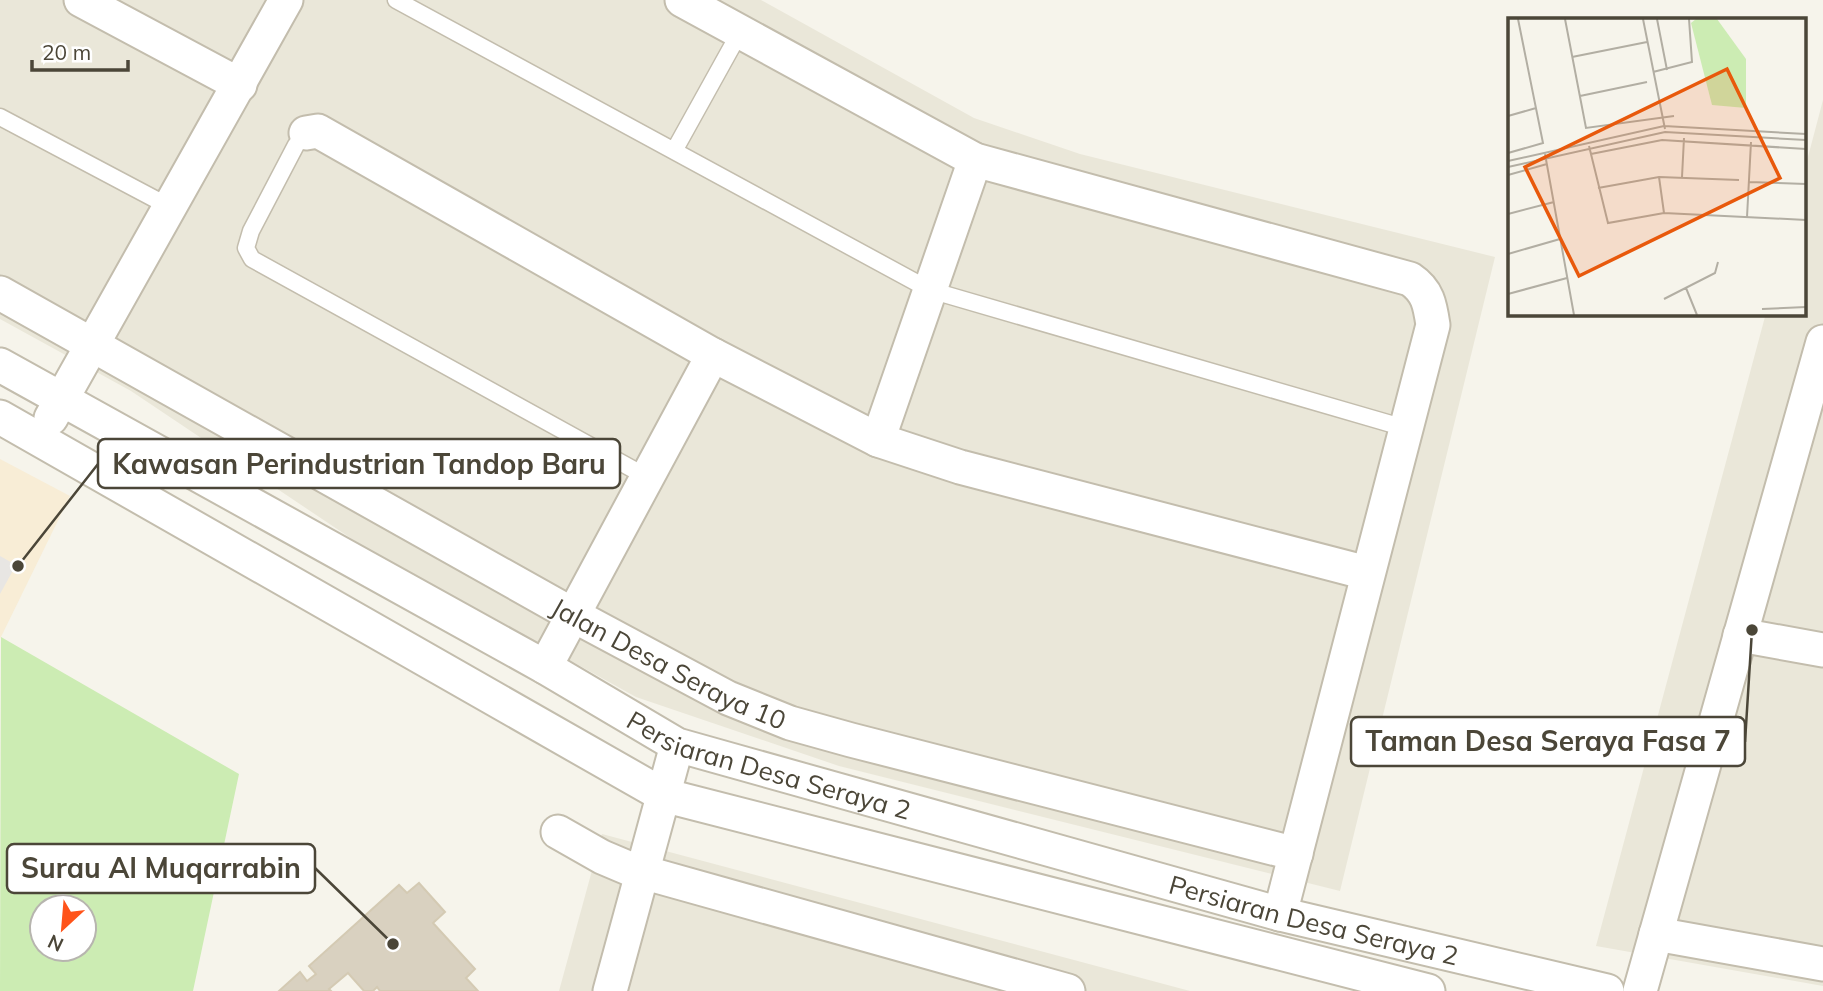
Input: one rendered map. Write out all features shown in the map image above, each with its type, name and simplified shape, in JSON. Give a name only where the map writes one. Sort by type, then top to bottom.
[{"type":"street","points":[[81,0],[240,85]]},
{"type":"street","points":[[39,439],[286,0]]},
{"type":"street","points":[[682,0],[975,160],[1410,279],[1420,286],[1429,300],[1433,325],[1280,914]]},
{"type":"street","points":[[306,133],[318,131],[713,355],[878,440],[960,467],[1367,573]]},
{"type":"street","points":[[878,440],[975,160]]},
{"type":"street","name":"Jalan Desa Seraya 10","points":[[0,293],[573,615],[728,698],[790,723],[1296,853]]},
{"type":"street","points":[[1640,991],[1823,342]]},
{"type":"street","points":[[545,667],[713,355]]},
{"type":"street","name":"Persiaran Desa Seraya 2","points":[[0,365],[545,667],[677,745],[1280,914],[1607,991]]},
{"type":"street","name":"Persiaran Desa Seraya 2","points":[[0,417],[663,795],[1429,991]]},
{"type":"street","points":[[1740,635],[1823,650]]},
{"type":"street","points":[[610,991],[677,745]]},
{"type":"street","points":[[558,832],[602,857],[641,872],[1069,991]]},
{"type":"street","points":[[1656,934],[1823,964]]},
{"type":"lane","points":[[396,0],[930,290],[1405,428]]},
{"type":"lane","points":[[674,151],[740,32]]},
{"type":"lane","points":[[0,117],[170,206]]},
{"type":"lane","points":[[306,133],[296,145],[251,231],[246,248],[252,259],[647,477]]},
{"type":"shaded area","points":[[0,0],[761,0],[974,118],[1080,154],[1495,257],[1340,891],[839,766],[636,697],[358,543],[131,391],[0,319]]},
{"type":"shaded area","points":[[1823,100],[1823,986],[1596,946],[1765,315],[1806,315],[1806,164]]},
{"type":"shaded area","points":[[0,459],[70,496],[0,639]]},
{"type":"shaded area","points":[[0,556],[16,565],[0,594]]},
{"type":"shaded area","points":[[602,834],[1190,991],[559,991]]},
{"type":"green space","points":[[1,637],[239,774],[193,991],[0,991]]},
{"type":"building","points":[[419,883],[445,912],[433,923],[475,969],[466,978],[478,991],[380,991],[377,987],[373,991],[364,991],[348,973],[329,989],[331,991],[279,991],[300,972],[307,981],[316,974],[309,966],[399,885],[407,893]]},
{"type":"place","name":"Kawasan Perindustrian Tandop Baru","points":[[18,566]]},
{"type":"place","name":"Taman Desa Seraya Fasa 7","points":[[1752,630]]},
{"type":"place","name":"Surau Al Muqarrabin","points":[[393,944]]}]
